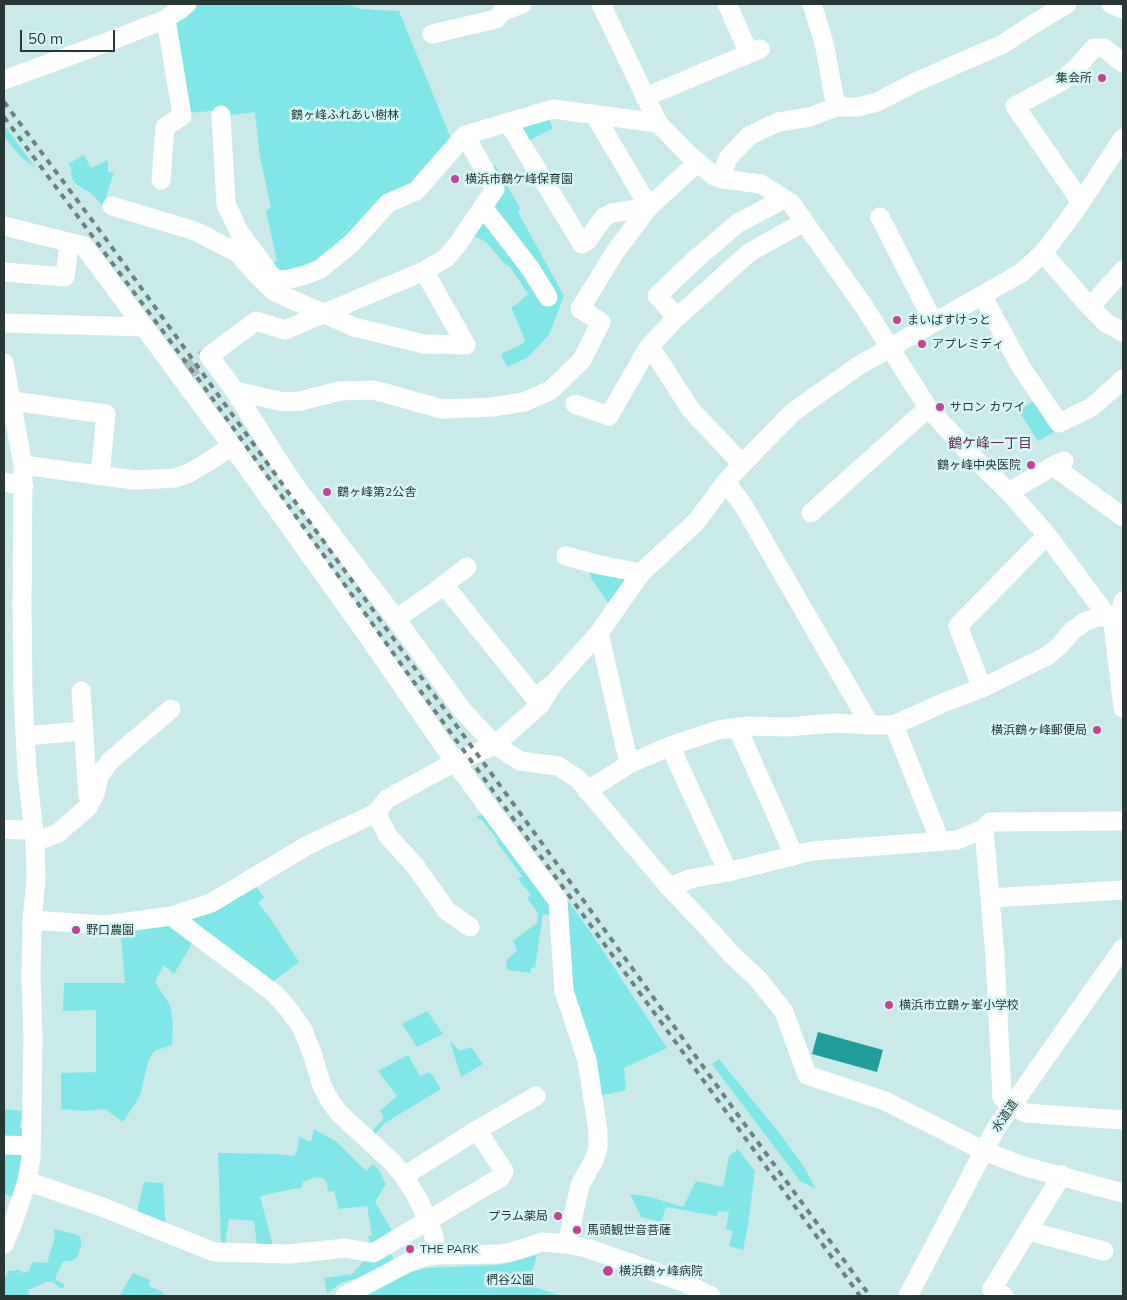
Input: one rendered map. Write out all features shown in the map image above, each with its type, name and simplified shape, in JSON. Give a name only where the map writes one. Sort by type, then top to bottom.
[{"type":"street","points":[[9,78],[114,40],[166,18],[187,4]]},
{"type":"street","points":[[432,34],[496,19],[503,11],[522,4]]},
{"type":"street","points":[[602,4],[658,123],[689,155],[714,176],[761,184],[791,203],[865,308],[928,408],[1048,535],[1110,620],[1123,708]]},
{"type":"street","points":[[645,97],[755,51],[727,4]]},
{"type":"street","points":[[812,4],[824,43],[836,107]]},
{"type":"street","points":[[723,179],[728,158],[749,136],[778,122],[810,117],[836,107],[858,107],[877,102],[918,81],[1003,44],[1067,4]]},
{"type":"street","points":[[1106,4],[1123,9]]},
{"type":"street","points":[[161,180],[165,127],[182,116],[166,18]]},
{"type":"street","points":[[1081,202],[1015,106],[1062,81],[1094,48],[1104,48],[1123,63]]},
{"type":"street","points":[[112,206],[195,231],[238,253],[267,278],[277,280],[290,279],[320,269],[351,244],[388,203],[416,192],[465,135],[553,109],[658,123]]},
{"type":"street","points":[[594,114],[649,207]]},
{"type":"street","points":[[221,115],[226,204],[239,232],[275,292],[354,327],[424,344],[466,345],[424,271]]},
{"type":"street","points":[[508,122],[582,244],[588,240],[604,217],[612,213],[649,207]]},
{"type":"street","points":[[465,135],[495,189],[446,258],[424,271],[285,330],[256,321],[209,356],[235,391],[298,490],[463,711],[495,745],[520,761],[558,766],[578,780],[669,888],[732,955],[758,979],[784,1012],[807,1075],[885,1101],[984,1151],[1023,1166],[1123,1193]]},
{"type":"street","points":[[32,920],[105,925],[171,916],[211,903],[308,845],[376,813],[387,799],[455,762],[495,745],[540,705],[554,683],[599,633],[641,573],[696,522],[726,482],[793,412],[858,366],[1021,273],[1043,253],[1081,202],[1123,138]]},
{"type":"street","points":[[235,391],[284,402],[301,401],[339,391],[374,390],[442,409],[492,408],[524,402],[551,390],[582,360],[601,322],[580,310],[615,252],[649,207],[698,162]]},
{"type":"street","points":[[677,317],[657,296],[738,223],[784,199]]},
{"type":"street","points":[[483,207],[530,268],[548,297]]},
{"type":"street","points":[[880,218],[934,323]]},
{"type":"street","points":[[575,404],[609,416],[650,346],[677,317],[750,252],[804,222]]},
{"type":"street","points":[[4,226],[84,246],[232,446],[376,647],[455,762],[558,901],[564,991],[587,1060],[598,1131],[598,1148],[594,1160],[580,1185],[567,1244]]},
{"type":"street","points":[[4,272],[65,277],[69,243]]},
{"type":"street","points":[[1043,253],[1106,323],[1123,332]]},
{"type":"street","points":[[1090,307],[1123,270]]},
{"type":"street","points":[[982,295],[1021,367],[1059,424],[1092,407],[1123,380]]},
{"type":"street","points":[[4,323],[144,327]]},
{"type":"street","points":[[650,346],[691,410],[742,464]]},
{"type":"street","points":[[4,363],[23,465],[22,606],[26,771],[34,835],[36,880],[32,920],[33,1037],[30,1158],[27,1181],[4,1244]]},
{"type":"street","points":[[12,401],[106,414],[100,475]]},
{"type":"street","points":[[811,513],[928,408]]},
{"type":"street","points":[[23,465],[134,480],[175,478],[187,474],[232,446]]},
{"type":"street","points":[[1009,492],[1059,463],[1123,517]]},
{"type":"street","points":[[4,482],[24,486]]},
{"type":"street","points":[[726,482],[743,505],[870,725]]},
{"type":"street","points":[[982,688],[958,626],[1048,535]]},
{"type":"street","points":[[566,556],[641,573]]},
{"type":"street","points":[[396,619],[467,567]]},
{"type":"street","points":[[444,585],[535,698],[554,683]]},
{"type":"street","points":[[587,791],[629,764],[670,746],[718,730],[748,726],[788,727],[834,723],[894,724],[982,688],[1047,656],[1086,620],[1099,616],[1110,620],[1119,616],[1123,601]]},
{"type":"street","points":[[599,633],[629,764]]},
{"type":"street","points":[[81,691],[88,807]]},
{"type":"street","points":[[4,829],[34,835],[58,833],[88,807],[95,794],[99,776],[110,761],[171,709]]},
{"type":"street","points":[[894,724],[940,841]]},
{"type":"street","points":[[737,727],[794,855]]},
{"type":"street","points":[[25,736],[84,731]]},
{"type":"street","points":[[670,746],[728,872]]},
{"type":"street","points":[[1123,811],[1123,826]]},
{"type":"street","points":[[376,813],[388,836],[416,868],[447,911],[470,927]]},
{"type":"street","points":[[669,888],[693,878],[728,872],[812,851],[957,840],[984,829],[990,822],[1123,821]]},
{"type":"street","points":[[984,829],[995,956],[1002,1097],[1012,1106],[1026,1114],[1123,1120]]},
{"type":"street","points":[[991,898],[1123,890]]},
{"type":"street","points":[[171,916],[275,994],[289,1010],[302,1028],[322,1086],[330,1101],[339,1114],[379,1150],[404,1176],[418,1199],[434,1237],[436,1255]]},
{"type":"street","name":"水道道","points":[[908,1296],[996,1128],[1123,948]]},
{"type":"street","points":[[404,1176],[477,1130],[536,1096]]},
{"type":"street","points":[[27,1181],[214,1252],[289,1254],[345,1248],[373,1253],[501,1177],[504,1171],[477,1130]]},
{"type":"street","points":[[4,1145],[30,1146]]},
{"type":"street","points":[[1004,1296],[992,1289],[1062,1176]]},
{"type":"street","points":[[1028,1231],[1104,1251]]},
{"type":"street","points":[[345,1296],[407,1263],[424,1257],[436,1255],[499,1254],[542,1242],[587,1248],[683,1282],[711,1296]]},
{"type":"green space","name":"鶴ヶ峰ふれあい樹林","points":[[197,4],[346,4],[362,9],[399,11],[452,141],[414,186],[385,198],[324,256],[299,271],[281,274],[266,264],[277,261],[266,211],[271,207],[260,157],[255,112],[224,116],[223,110],[188,113],[174,23],[186,18]]},
{"type":"green space","points":[[548,117],[553,128],[523,144],[520,125]]},
{"type":"green space","points":[[4,125],[35,167],[22,158],[4,137]]},
{"type":"green space","points":[[84,155],[91,168],[108,160],[108,172],[114,173],[104,207],[92,194],[76,184],[72,178],[71,168],[68,164]]},
{"type":"green space","points":[[495,165],[520,208],[518,212],[564,296],[549,335],[527,358],[507,367],[501,354],[524,343],[525,340],[511,307],[528,294],[510,267],[504,263],[486,242],[470,233],[501,191],[490,169]]},
{"type":"green space","points":[[1038,398],[1056,431],[1038,441],[1019,411]]},
{"type":"green space","points":[[590,572],[630,574],[608,603],[591,578]]},
{"type":"green space","points":[[484,812],[554,909],[549,909],[549,915],[543,914],[535,967],[531,968],[531,973],[507,970],[506,961],[517,950],[513,941],[537,923],[538,913],[527,898],[531,895],[518,879],[522,876],[496,841],[498,840],[482,820],[476,818]]},
{"type":"green space","points":[[253,882],[264,897],[258,903],[299,962],[271,983],[178,916]]},
{"type":"green space","points":[[568,901],[667,1048],[624,1068],[626,1090],[599,1096],[570,982],[563,903]]},
{"type":"green space","points":[[170,920],[195,938],[174,974],[164,965],[155,982],[170,1005],[173,1023],[172,1045],[154,1051],[148,1062],[140,1096],[123,1122],[105,1109],[86,1111],[61,1109],[61,1073],[96,1072],[96,1010],[63,1011],[64,983],[125,983],[120,927]]},
{"type":"green space","points":[[427,1011],[443,1034],[417,1047],[402,1024]]},
{"type":"green space","points":[[450,1041],[460,1051],[471,1047],[483,1064],[461,1077]]},
{"type":"green space","points":[[408,1055],[420,1076],[430,1072],[441,1089],[385,1123],[374,1135],[371,1132],[384,1118],[380,1111],[397,1096],[378,1071]]},
{"type":"green space","points":[[719,1059],[780,1134],[804,1167],[816,1189],[800,1181],[712,1064]]},
{"type":"green space","points":[[4,1109],[22,1111],[20,1128],[28,1136],[18,1198],[4,1194]]},
{"type":"green space","points":[[314,1129],[337,1142],[366,1171],[373,1164],[378,1169],[386,1184],[375,1202],[394,1234],[371,1246],[368,1236],[372,1235],[367,1206],[339,1209],[334,1191],[328,1192],[327,1183],[323,1178],[316,1177],[303,1182],[302,1188],[260,1196],[273,1246],[257,1246],[254,1221],[229,1219],[225,1244],[221,1244],[218,1153],[294,1156],[298,1148],[299,1137],[311,1142]]},
{"type":"green space","points":[[738,1149],[755,1171],[743,1250],[729,1246],[733,1231],[726,1229],[729,1212],[718,1211],[717,1216],[666,1207],[661,1222],[641,1217],[630,1194],[650,1197],[683,1207],[696,1181],[723,1187],[729,1156]]},
{"type":"green space","points":[[144,1182],[163,1183],[166,1231],[136,1217]]},
{"type":"green space","points":[[54,1229],[78,1235],[81,1239],[78,1256],[72,1261],[62,1263],[56,1276],[56,1280],[64,1284],[64,1287],[61,1289],[53,1282],[46,1282],[29,1290],[28,1296],[4,1296],[4,1278],[8,1271],[20,1270],[22,1273],[29,1271],[32,1263],[47,1263],[55,1237]]},
{"type":"green space","points":[[425,1232],[431,1244],[422,1235],[389,1251],[395,1262],[359,1280],[357,1278],[341,1283],[327,1293],[324,1278],[352,1274],[368,1257]]},
{"type":"green space","name":"椚谷公園","points":[[537,1255],[528,1285],[562,1296],[364,1296],[411,1272],[427,1268],[497,1265]]},
{"type":"green space","points":[[133,1273],[150,1280],[149,1286],[161,1291],[166,1296],[119,1296]]},
{"type":"shaded area","points":[[818,1032],[883,1050],[877,1072],[812,1054]]},
{"type":"tunnel","points":[[179,375],[209,356]]},
{"type":"railway","points":[[4,102],[106,239],[870,1296]]},
{"type":"railway","points":[[4,117],[202,384],[411,678],[860,1296]]},
{"type":"place","name":"集会所","points":[[1102,78]]},
{"type":"place","name":"横浜市鶴ケ峰保育園","points":[[455,179]]},
{"type":"place","name":"まいばすけっと","points":[[897,320]]},
{"type":"place","name":"アプレミディ","points":[[922,344]]},
{"type":"place","name":"サロン カワイ","points":[[940,407]]},
{"type":"place","name":"鶴ヶ峰中央医院","points":[[1031,465]]},
{"type":"place","name":"鶴ヶ峰第2公舎","points":[[327,492]]},
{"type":"place","name":"横浜鶴ヶ峰郵便局","points":[[1097,730]]},
{"type":"place","name":"野口農園","points":[[76,930]]},
{"type":"place","name":"横浜市立鶴ヶ峯小学校","points":[[889,1005]]},
{"type":"place","name":"プラム薬局","points":[[558,1216]]},
{"type":"place","name":"馬頭観世音菩薩","points":[[577,1230]]},
{"type":"place","name":"THE PARK","points":[[410,1249]]},
{"type":"place","name":"横浜鶴ヶ峰病院","points":[[608,1271]]},
{"type":"district","name":"鶴ケ峰一丁目","points":[[990,444]]}]
